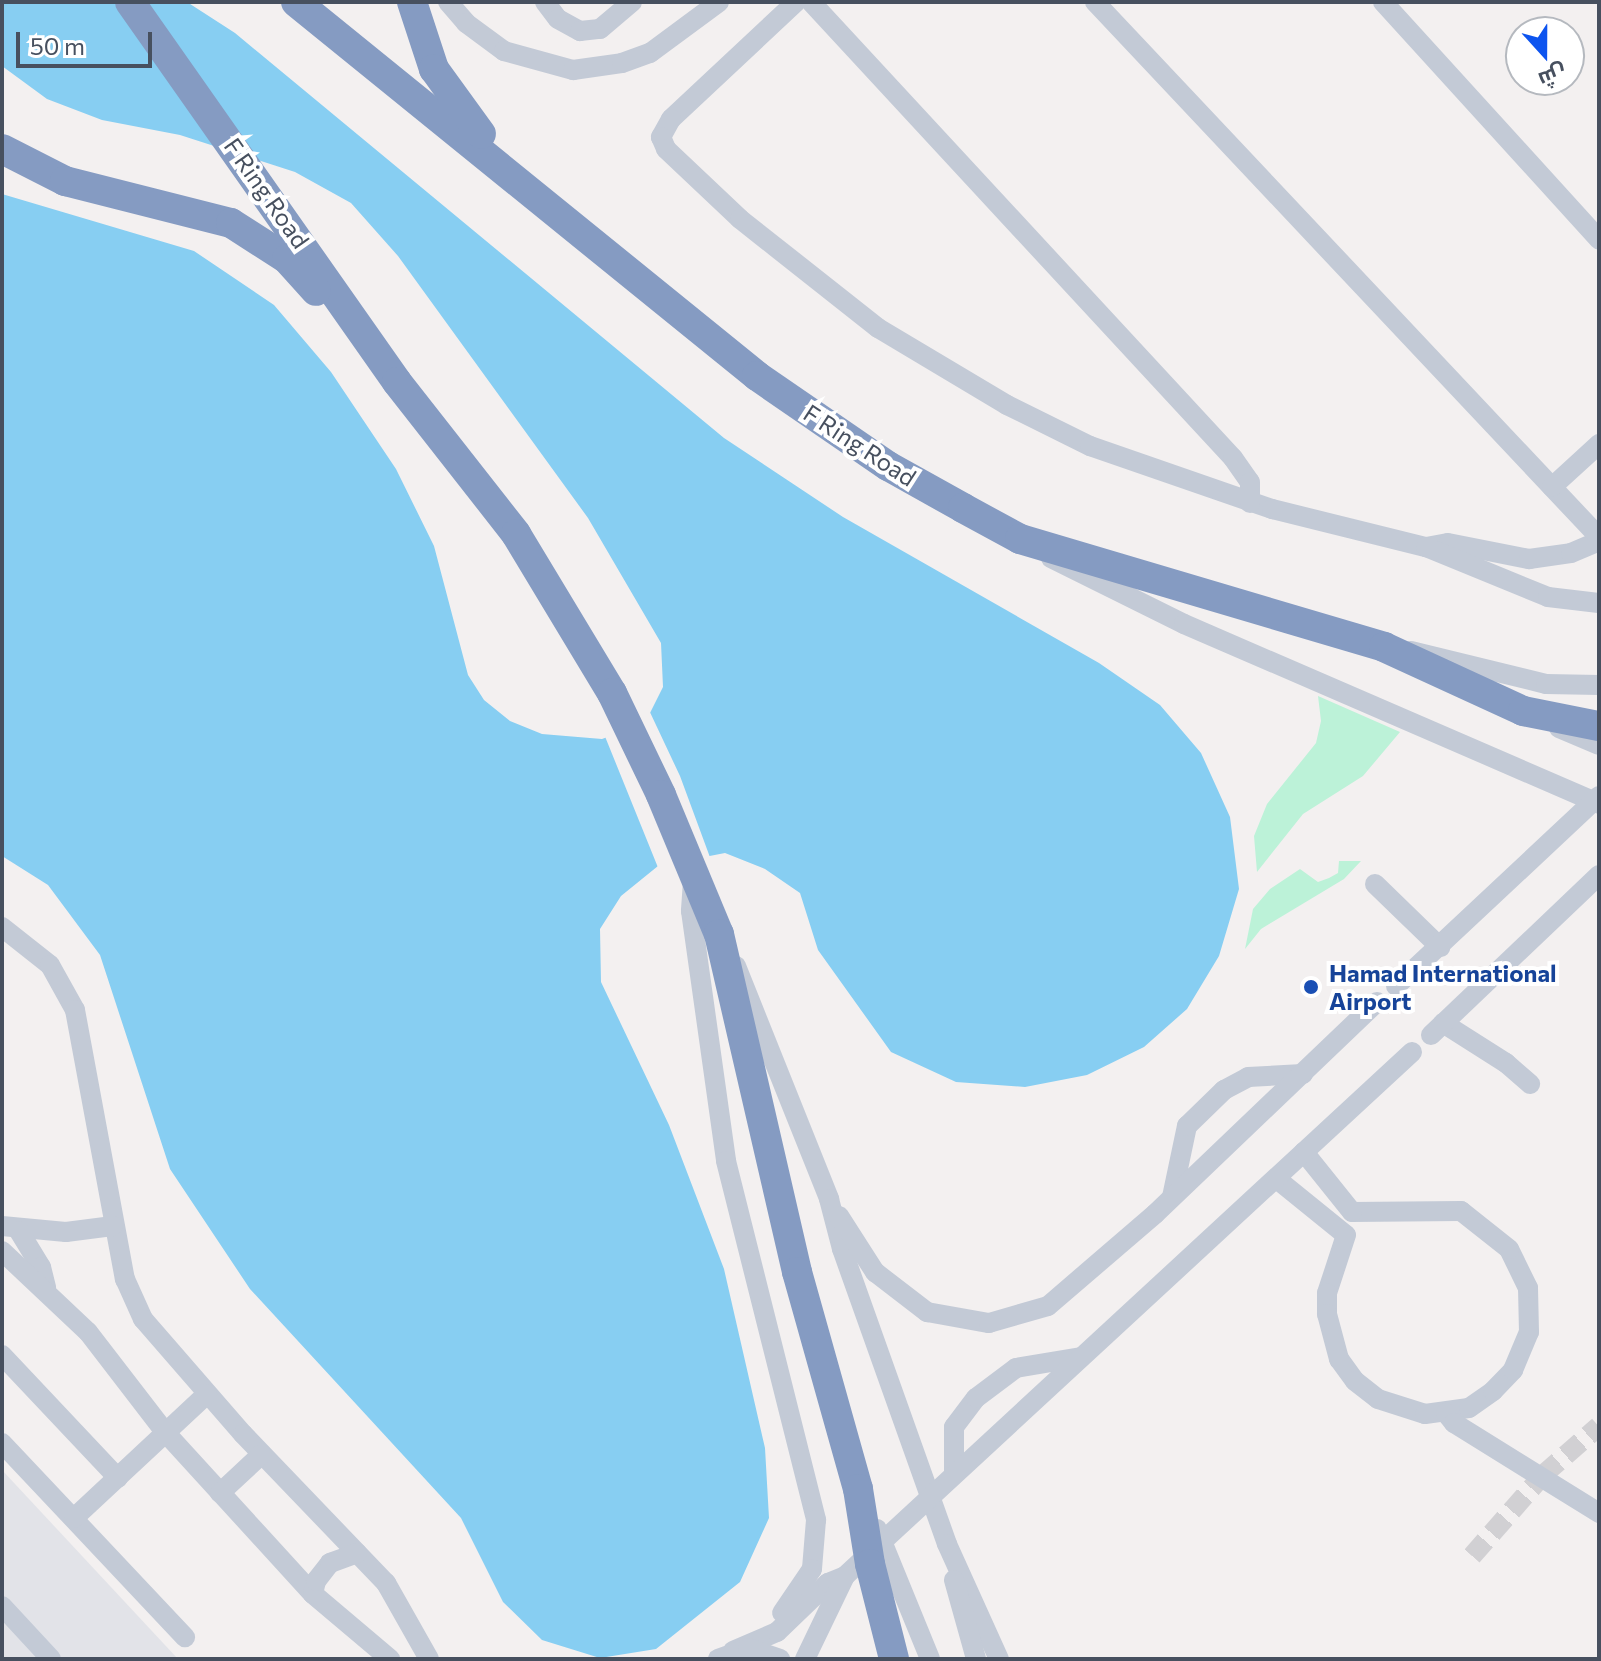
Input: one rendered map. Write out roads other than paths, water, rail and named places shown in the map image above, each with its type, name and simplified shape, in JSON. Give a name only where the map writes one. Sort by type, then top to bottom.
[{"type":"highway","name":"F Ring Road","points":[[130,2],[274,201],[397,382],[516,534],[612,693],[719,934],[797,1272],[858,1489],[870,1564],[894,1659]]},
{"type":"highway","name":"F Ring Road","points":[[296,2],[816,419],[888,466],[1020,539],[1384,647],[1523,711],[1583,726]]},
{"type":"highway","points":[[412,2],[424,47],[446,91],[542,201]]},
{"type":"highway","points":[[2,149],[65,181],[231,223],[260,238],[287,259],[397,382]]},
{"type":"lane","points":[[448,2],[466,23],[504,51],[573,70],[622,63],[650,53],[719,2]]},
{"type":"lane","points":[[545,2],[558,19],[580,31],[600,29],[632,2]]},
{"type":"lane","points":[[796,2],[671,119],[661,137],[666,149],[783,257],[926,359],[1090,446],[1250,503],[1426,547],[1548,597],[1599,603]]},
{"type":"lane","points":[[811,2],[1233,458],[1250,482],[1250,503]]},
{"type":"lane","points":[[1095,2],[1474,411],[1552,487],[1599,539],[1543,559],[1448,543],[1426,547]]},
{"type":"lane","points":[[1383,2],[1599,239]]},
{"type":"lane","points":[[1552,487],[1599,444]]},
{"type":"lane","points":[[1020,539],[1184,624],[1599,804]]},
{"type":"lane","points":[[1384,647],[1436,655],[1546,684],[1599,685]]},
{"type":"lane","points":[[1583,726],[1599,745]]},
{"type":"lane","points":[[1396,986],[1599,796]]},
{"type":"lane","points":[[690,869],[691,911],[726,1161],[783,1375],[818,1535],[805,1584],[763,1634],[726,1655]]},
{"type":"lane","points":[[1525,1088],[1488,1054],[1437,1029],[1599,875]]},
{"type":"lane","points":[[1375,884],[1440,947]]},
{"type":"lane","points":[[2,927],[50,965],[75,1010],[113,1226],[125,1279],[143,1319],[207,1394],[393,1593],[429,1659]]},
{"type":"lane","points":[[719,934],[751,996],[829,1199],[842,1249],[973,1623],[976,1659]]},
{"type":"lane","points":[[829,1199],[889,1286],[927,1312],[968,1322],[1017,1319],[1048,1306],[1155,1214],[1377,1002]]},
{"type":"lane","points":[[763,1634],[777,1632],[828,1583],[845,1576],[1278,1180],[1412,1052]]},
{"type":"lane","points":[[1172,1197],[1187,1126],[1224,1090],[1248,1077],[1303,1074]]},
{"type":"lane","points":[[1278,1180],[1346,1235],[1327,1293],[1327,1314],[1339,1359],[1355,1381],[1378,1399],[1412,1412],[1446,1413],[1478,1403],[1520,1356],[1532,1306],[1517,1262],[1494,1234],[1461,1211],[1415,1208],[1365,1216],[1352,1212],[1304,1152]]},
{"type":"lane","points":[[10,1228],[113,1226]]},
{"type":"lane","points":[[10,1228],[41,1267],[46,1289]]},
{"type":"lane","points":[[2,1251],[46,1289],[88,1332],[165,1432],[313,1594],[390,1659]]},
{"type":"lane","points":[[954,1474],[954,1427],[976,1398],[1016,1368],[1081,1357]]},
{"type":"lane","points":[[6,1366],[118,1478]]},
{"type":"lane","points":[[74,1518],[207,1394]]},
{"type":"lane","points":[[1446,1413],[1454,1423],[1599,1513]]},
{"type":"lane","points":[[2,1443],[185,1637]]},
{"type":"lane","points":[[220,1493],[262,1454]]},
{"type":"lane","points":[[858,1489],[930,1659]]},
{"type":"lane","points":[[313,1594],[316,1581],[330,1563],[357,1553]]},
{"type":"lane","points":[[805,1659],[845,1576]]},
{"type":"lane","points":[[2,1606],[51,1659]]},
{"type":"lane","points":[[973,1623],[999,1659]]},
{"type":"lane","points":[[726,1655],[764,1651],[780,1659]]},
{"type":"water","points":[[2,2],[187,2],[235,33],[724,438],[843,517],[1099,663],[1160,705],[1201,753],[1230,817],[1239,889],[1219,956],[1187,1009],[1144,1047],[1087,1075],[1025,1087],[956,1082],[891,1052],[818,950],[800,893],[765,869],[725,853],[658,866],[621,896],[600,929],[601,982],[669,1125],[724,1269],[765,1448],[769,1518],[740,1582],[656,1649],[600,1658],[542,1640],[503,1602],[461,1518],[250,1289],[170,1169],[100,955],[48,885],[2,856],[2,194],[194,251],[274,305],[331,372],[396,469],[434,546],[468,675],[484,700],[510,721],[542,734],[602,739],[645,723],[663,687],[661,643],[588,518],[398,256],[351,203],[295,172],[180,135],[102,120],[47,99],[2,66]]},
{"type":"tunnel","points":[[1472,1556],[1543,1475],[1599,1426]]},
{"type":"place","name":"Hamad International Airport","points":[[1311,987]]}]
